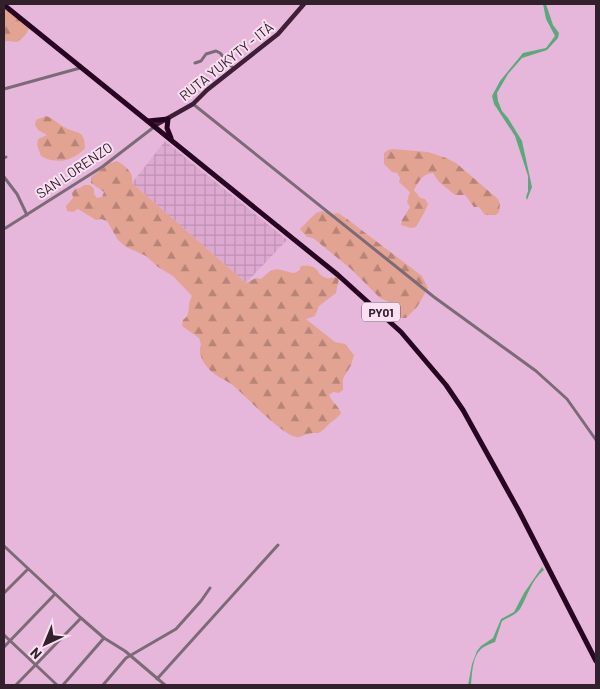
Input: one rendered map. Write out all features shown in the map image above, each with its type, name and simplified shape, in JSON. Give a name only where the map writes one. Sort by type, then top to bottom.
[{"type":"highway","name":"PY01","points":[[4,5],[371,303],[401,332],[427,361],[463,410],[542,555],[596,661]]},
{"type":"highway","points":[[148,121],[168,119],[167,128],[172,140]]},
{"type":"main road","name":"RUTA YUKYTY - ITÁ","points":[[154,126],[193,104],[207,90],[285,28],[304,4]]},
{"type":"street","points":[[195,63],[200,61],[206,54],[216,51],[234,70]]},
{"type":"street","points":[[4,89],[81,68]]},
{"type":"street","points":[[193,104],[434,297],[536,371],[567,399],[596,440]]},
{"type":"street","name":"SAN LORENZO","points":[[4,229],[102,166],[154,126]]},
{"type":"street","points":[[4,177],[17,194],[27,215]]},
{"type":"street","points":[[157,679],[278,545]]},
{"type":"street","points":[[4,546],[104,638],[130,655],[165,685]]},
{"type":"street","points":[[4,593],[28,569]]},
{"type":"street","points":[[103,685],[130,655],[176,629],[210,588]]},
{"type":"street","points":[[4,647],[55,594]]},
{"type":"street","points":[[16,685],[81,618]]},
{"type":"street","points":[[4,635],[57,685]]},
{"type":"street","points":[[63,685],[104,638]]},
{"type":"shaded area","points":[[543,4],[546,4],[553,25],[559,33],[558,38],[547,50],[522,58],[508,74],[497,93],[502,111],[522,141],[532,187],[527,200],[528,176],[515,136],[494,104],[492,96],[500,81],[523,53],[546,48],[555,36],[546,19]]},
{"type":"shaded area","points":[[165,141],[287,240],[246,283],[132,183]]},
{"type":"shaded area","points":[[542,567],[544,570],[533,583],[520,609],[502,621],[495,642],[483,647],[477,653],[471,685],[468,685],[472,664],[477,651],[493,638],[501,619],[514,612],[524,593]]},
{"type":"green space","points":[[4,4],[29,22],[26,34],[17,42],[4,42]]},
{"type":"green space","points":[[46,116],[82,135],[85,148],[70,159],[59,161],[41,156],[37,145],[38,139],[47,135],[38,130],[35,125],[36,120]]},
{"type":"green space","points":[[393,149],[428,152],[456,163],[498,199],[500,204],[499,212],[496,215],[485,215],[479,207],[474,207],[465,195],[455,195],[439,182],[433,173],[423,176],[414,190],[428,204],[416,227],[411,228],[401,225],[410,207],[407,202],[410,192],[399,182],[400,178],[397,173],[392,172],[384,164],[384,153]]},
{"type":"green space","points":[[117,161],[129,170],[132,176],[132,183],[246,283],[256,278],[261,279],[270,271],[277,269],[294,273],[299,271],[301,266],[315,268],[323,277],[339,278],[336,293],[319,306],[315,316],[306,319],[335,342],[345,344],[354,355],[343,379],[343,390],[329,395],[341,413],[321,431],[296,437],[282,430],[233,385],[211,371],[201,357],[199,338],[182,326],[183,320],[188,313],[192,296],[173,276],[158,267],[146,256],[126,247],[118,240],[107,221],[96,220],[78,209],[73,212],[67,211],[66,206],[73,198],[72,193],[75,189],[84,185],[90,185],[94,189],[94,194],[97,198],[102,197],[104,192],[91,183],[91,177],[110,163]]},
{"type":"green space","points":[[322,211],[332,214],[338,213],[422,276],[428,288],[417,307],[406,318],[401,318],[391,303],[380,298],[351,269],[313,238],[307,237],[300,229],[316,213]]}]
